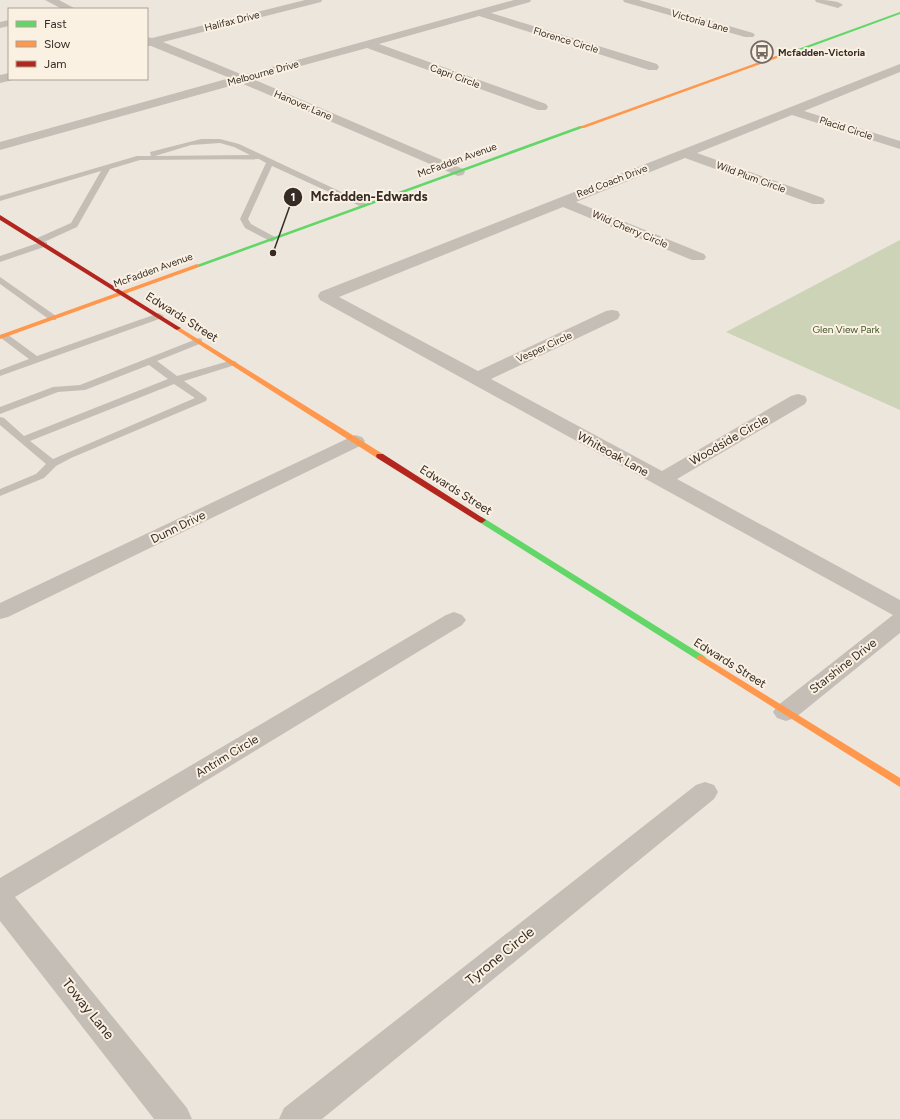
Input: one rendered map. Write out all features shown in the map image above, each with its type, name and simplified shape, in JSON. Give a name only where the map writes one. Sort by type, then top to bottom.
[{"type":"street","points":[[50,0],[69,8]]},
{"type":"street","name":"Halifax Drive","points":[[148,42],[317,0]]},
{"type":"street","name":"Melbourne Drive","points":[[0,146],[526,0]]},
{"type":"street","name":"Victoria Lane","points":[[628,0],[749,35]]},
{"type":"street","points":[[820,0],[838,5]]},
{"type":"street","points":[[260,5],[275,11]]},
{"type":"street","name":"McFadden Avenue","points":[[2,336],[900,12]]},
{"type":"street","name":"Florence Circle","points":[[480,13],[653,67]]},
{"type":"street","name":"Hanover Lane","points":[[148,42],[242,79],[458,172]]},
{"type":"street","name":"Capri Circle","points":[[368,44],[542,107]]},
{"type":"street","name":"Red Coach Drive","points":[[326,296],[900,68]]},
{"type":"street","points":[[886,73],[900,77]]},
{"type":"street","name":"Placid Circle","points":[[792,111],[900,145]]},
{"type":"street","name":"Wild Plum Circle","points":[[684,153],[818,201]]},
{"type":"street","name":"Wild Cherry Circle","points":[[562,201],[698,257]]},
{"type":"street","name":"Edwards Street","points":[[1,219],[41,242],[159,316],[355,441],[900,783]]},
{"type":"street","name":"Whiteoak Lane","points":[[326,296],[900,610]]},
{"type":"street","name":"Vesper Circle","points":[[476,379],[612,315]]},
{"type":"street","name":"Woodside Circle","points":[[661,480],[798,400]]},
{"type":"street","name":"Dunn Drive","points":[[0,612],[355,441]]},
{"type":"street","name":"Antrim Circle","points":[[0,892],[454,620]]},
{"type":"street","name":"Starshine Drive","points":[[786,712],[900,621]]},
{"type":"street","name":"Tyrone Circle","points":[[296,1119],[705,792]]},
{"type":"street","name":"Toway Lane","points":[[0,899],[175,1119]]},
{"type":"lane","points":[[0,200],[107,167],[199,142],[230,143],[365,205]]},
{"type":"lane","points":[[140,158],[260,158]]},
{"type":"lane","points":[[270,162],[244,220],[248,226],[272,239]]},
{"type":"lane","points":[[0,259],[41,242],[74,225],[107,167]]},
{"type":"lane","points":[[0,280],[53,318]]},
{"type":"lane","points":[[0,373],[159,316]]},
{"type":"lane","points":[[2,336],[36,360]]},
{"type":"lane","points":[[0,411],[57,389],[80,388],[199,342]]},
{"type":"lane","points":[[0,493],[40,476],[52,464],[202,399],[150,361]]},
{"type":"lane","points":[[23,440],[175,380],[232,363]]},
{"type":"lane","points":[[0,420],[52,464]]},
{"type":"green space","name":"Glen View Park","points":[[900,240],[900,410],[726,332]]},
{"type":"traffic: fast","points":[[789,53],[900,13]]},
{"type":"traffic: fast","points":[[197,266],[582,127]]},
{"type":"traffic: fast","points":[[482,520],[701,658]]},
{"type":"traffic: slow","points":[[582,127],[789,53]]},
{"type":"traffic: slow","points":[[0,337],[197,266]]},
{"type":"traffic: slow","points":[[177,328],[380,456]]},
{"type":"traffic: slow","points":[[701,658],[900,783]]},
{"type":"traffic: jam","points":[[0,217],[177,328]]},
{"type":"traffic: jam","points":[[380,456],[482,520]]},
{"type":"place","name":"Mcfadden-Victoria","points":[[762,52]]},
{"type":"place","name":"Mcfadden-Edwards","points":[[273,253]]}]
